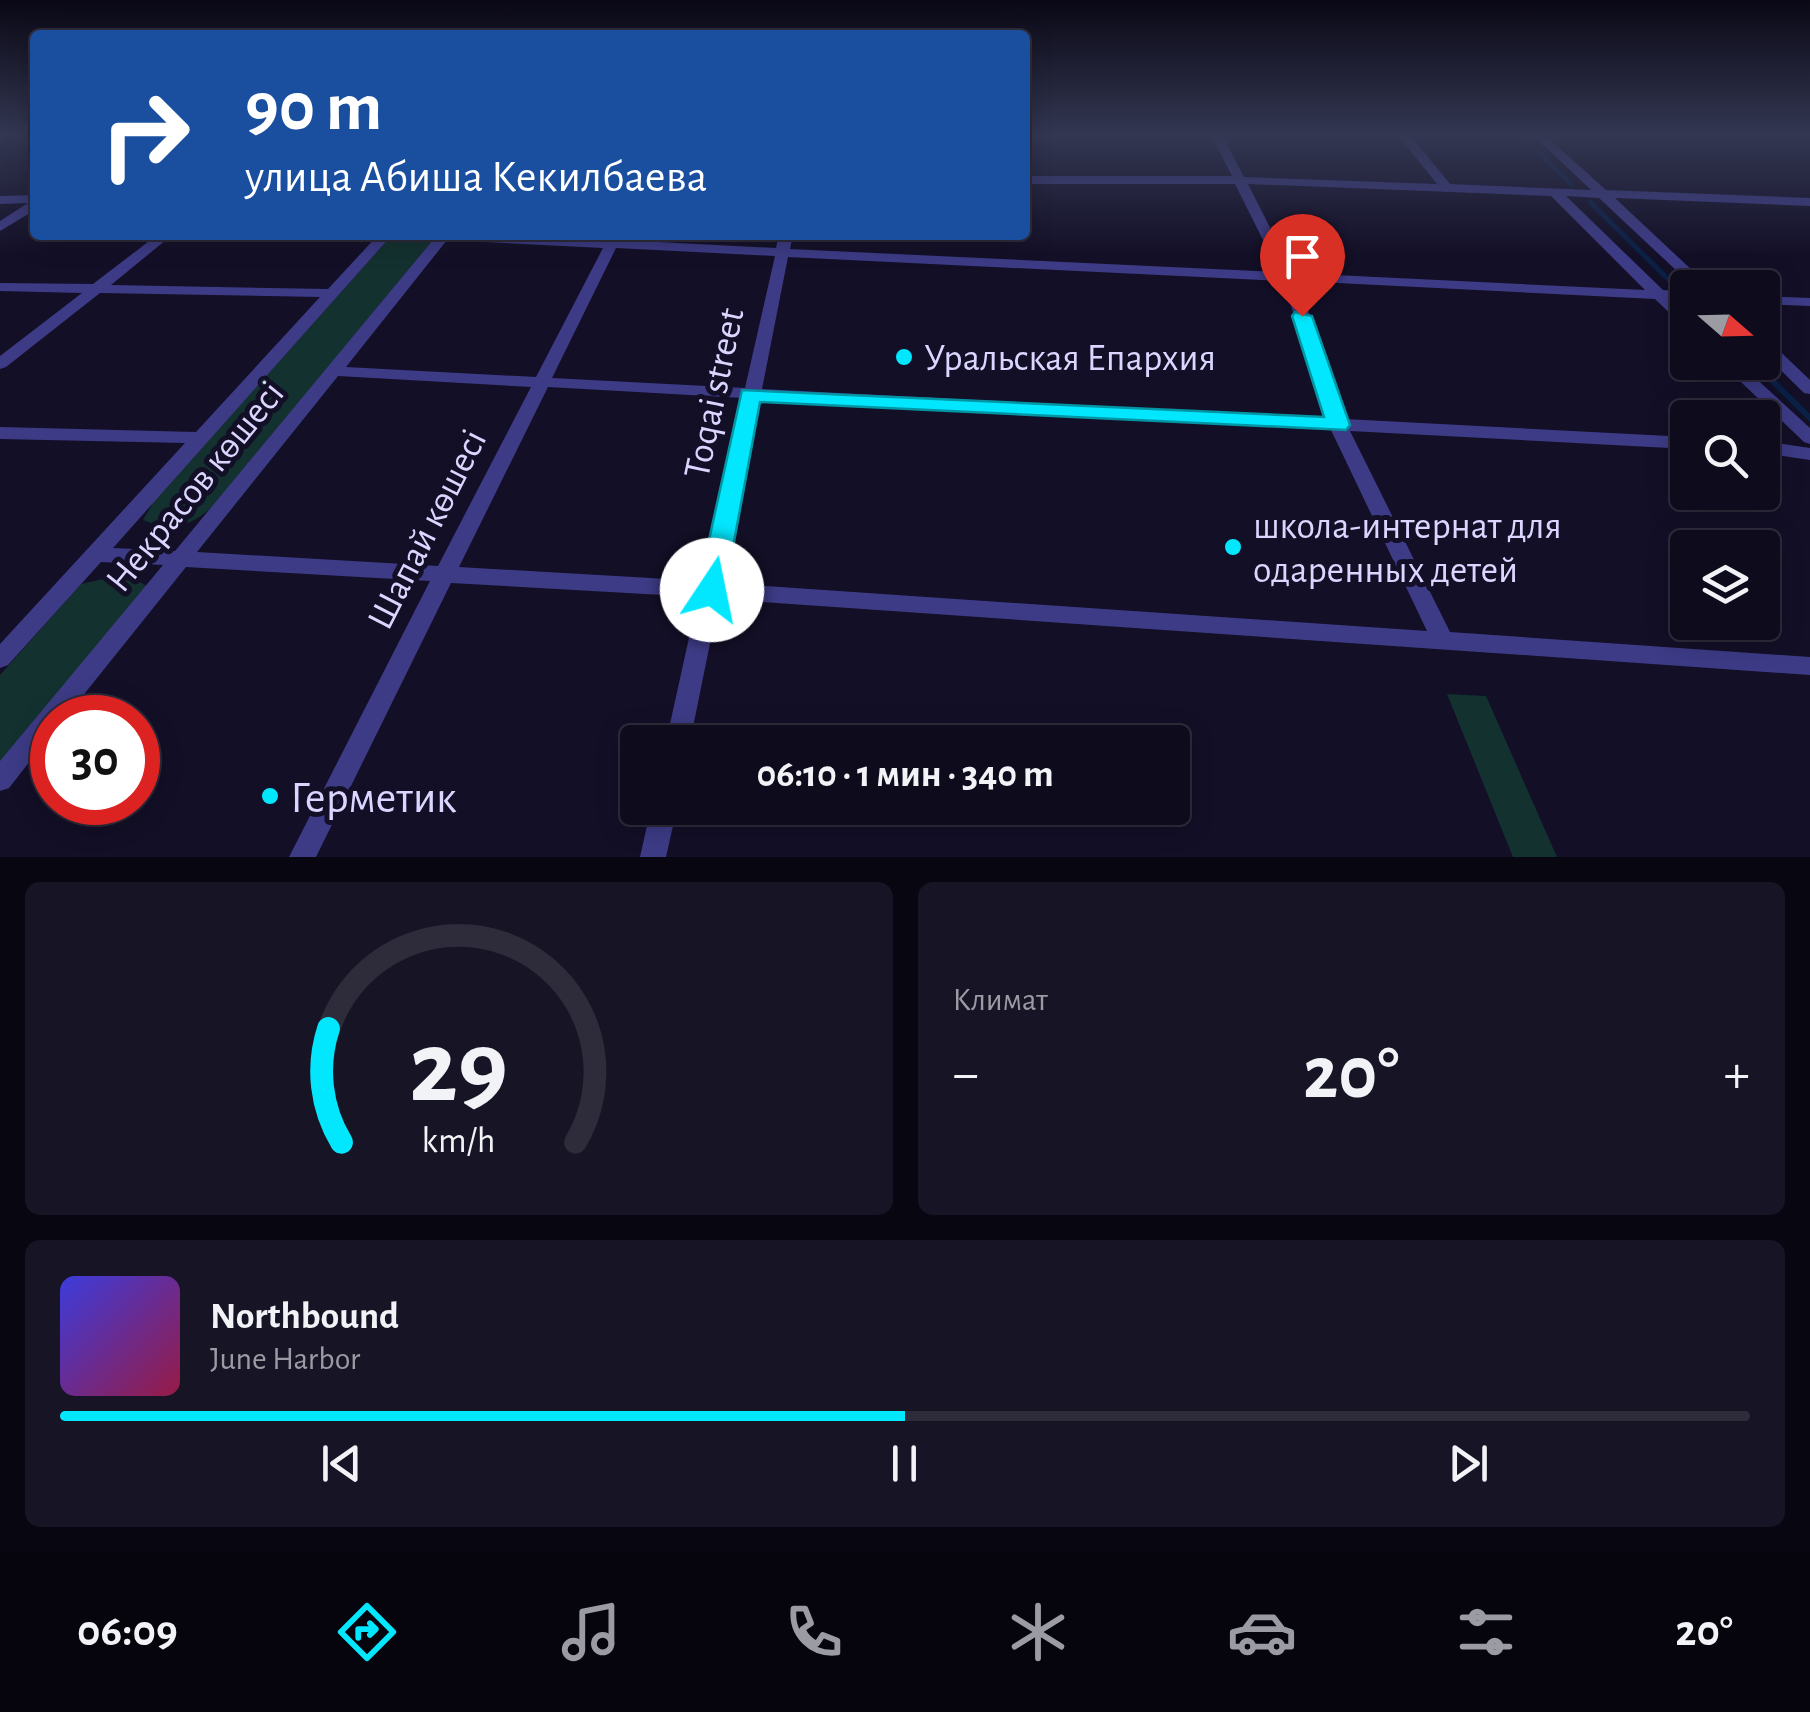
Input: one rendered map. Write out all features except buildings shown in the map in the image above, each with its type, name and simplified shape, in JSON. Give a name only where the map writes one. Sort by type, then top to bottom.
[{"type":"street","points":[[1237,175],[1290,280],[1338,425],[1441,637]]},
{"type":"street","points":[[1436,175],[1446,187]]},
{"type":"street","points":[[1581,175],[1684,270]]},
{"type":"street","points":[[1030,180],[1239,180],[1810,202]]},
{"type":"street","points":[[1554,192],[1670,305]]},
{"type":"street","points":[[0,200],[30,202]]},
{"type":"street","points":[[0,227],[30,206]]},
{"type":"street","points":[[0,364],[159,240]]},
{"type":"street","name":"Некрасов көшесі","points":[[0,659],[380,240]]},
{"type":"street","name":"Некрасов көшесі","points":[[0,780],[440,240]]},
{"type":"street","points":[[614,240],[784,244],[1290,280],[1670,295]]},
{"type":"street","name":"Шапай көшесі","points":[[302,857],[614,240]]},
{"type":"street","name":"Toqai street","points":[[682,725],[784,244]]},
{"type":"street","points":[[0,287],[332,293]]},
{"type":"street","points":[[1780,301],[1810,302]]},
{"type":"street","points":[[1780,360],[1810,388]]},
{"type":"street","points":[[332,371],[1670,443]]},
{"type":"street","points":[[1747,380],[1810,438]]},
{"type":"street","points":[[0,434],[200,438]]},
{"type":"street","points":[[1780,450],[1810,454]]},
{"type":"street","points":[[96,554],[1441,637],[1810,666]]},
{"type":"street","points":[[653,857],[660,825]]},
{"type":"green space","points":[[388,240],[433,240],[215,504],[190,522],[163,526],[143,520],[154,501]]},
{"type":"green space","points":[[125,574],[147,586],[58,695],[30,695],[30,729],[0,766],[0,675],[81,584]]},
{"type":"green space","points":[[1447,694],[1486,696],[1557,857],[1513,857]]},
{"type":"waterway","points":[[1562,175],[1571,184]]},
{"type":"waterway","points":[[1590,202],[1670,281]]},
{"type":"waterway","points":[[1771,380],[1810,418]]},
{"type":"place","name":"Уральская Епархия","points":[[904,357]]},
{"type":"place","name":"школа-интернат для одаренных детей","points":[[1233,547]]},
{"type":"place","name":"Герметик","points":[[270,796]]},
{"type":"route","points":[[712,590],[750,395],[1338,425],[1302,316]]}]
